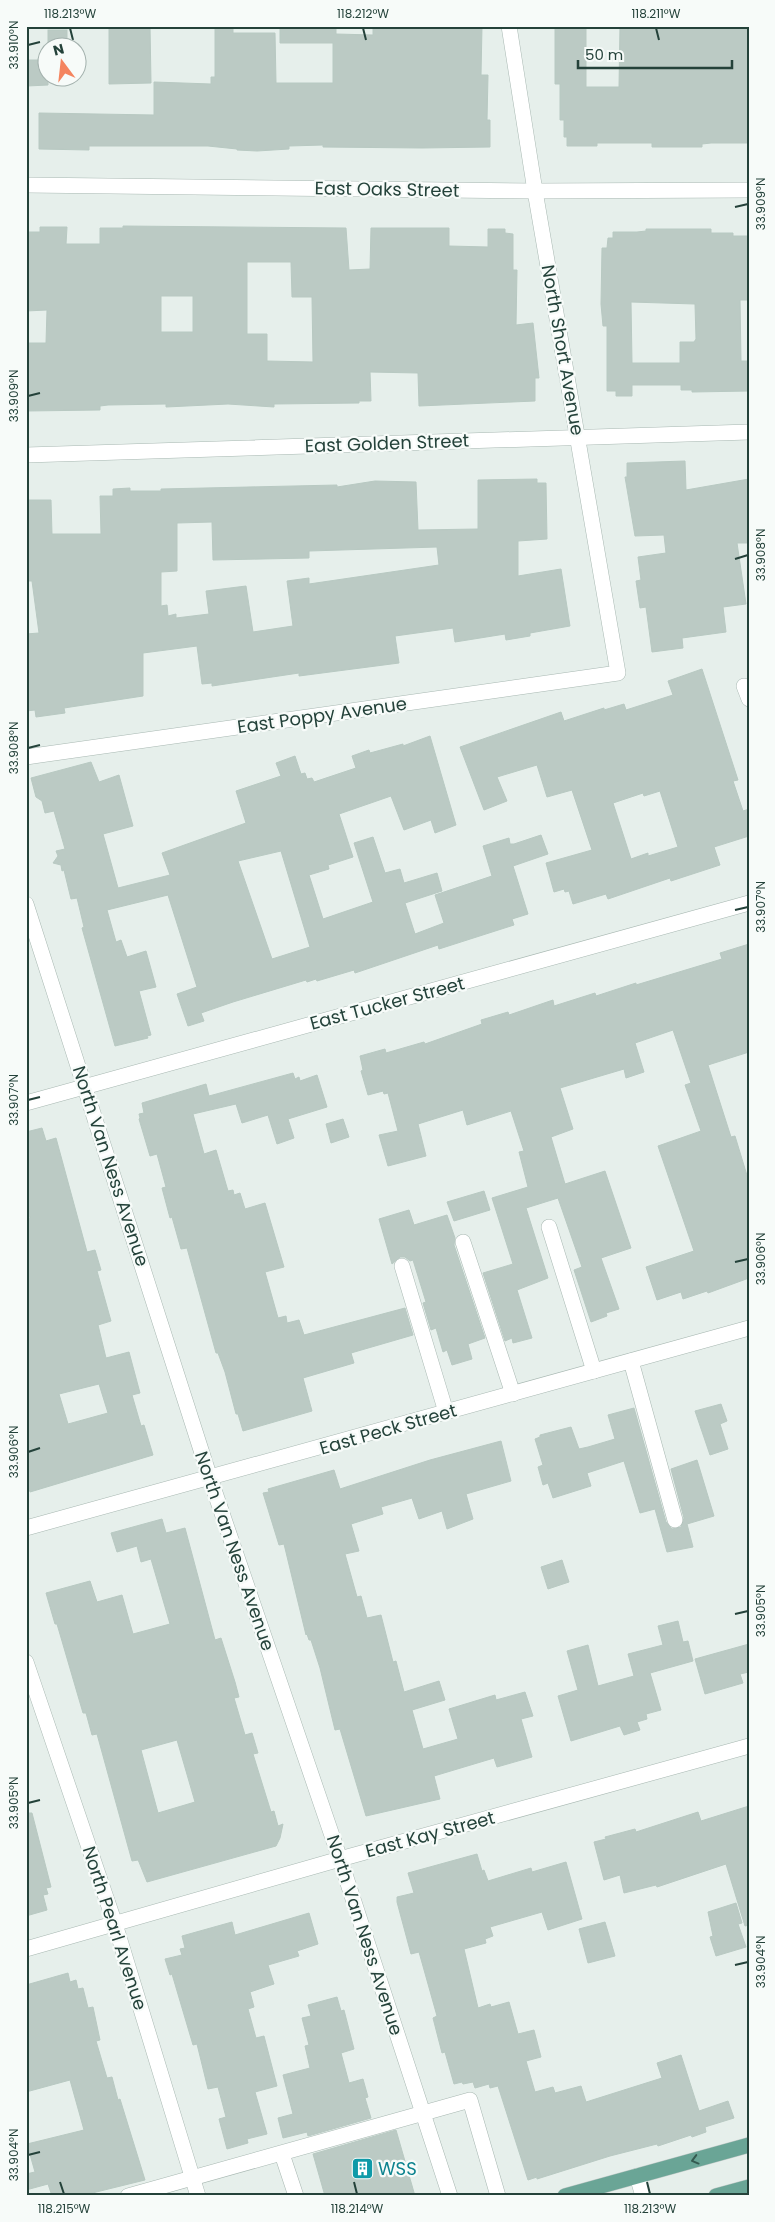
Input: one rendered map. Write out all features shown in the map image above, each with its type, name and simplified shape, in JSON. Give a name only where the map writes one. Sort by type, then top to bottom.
[{"type":"main road","points":[[565,2196],[749,2145]]},
{"type":"main road","points":[[716,2196],[749,2187]]},
{"type":"street","name":"North Short Avenue","points":[[509,26],[535,191],[579,437],[618,673]]},
{"type":"street","name":"East Oaks Street","points":[[26,185],[535,191],[749,190]]},
{"type":"street","name":"East Golden Street","points":[[26,455],[749,432]]},
{"type":"street","name":"East Poppy Avenue","points":[[26,757],[618,673]]},
{"type":"street","name":"East Tucker Street","points":[[26,1103],[749,903]]},
{"type":"street","name":"North Van Ness Avenue","points":[[26,904],[210,1478],[340,1859],[450,2196]]},
{"type":"street","points":[[549,1227],[594,1371]]},
{"type":"street","points":[[463,1242],[512,1394]]},
{"type":"street","points":[[402,1266],[446,1412]]},
{"type":"street","name":"East Peck Street","points":[[26,1528],[749,1328]]},
{"type":"street","points":[[631,1361],[675,1520]]},
{"type":"street","name":"North Pearl Avenue","points":[[26,1662],[115,1924],[198,2196]]},
{"type":"street","name":"East Kay Street","points":[[26,1949],[340,1859],[749,1746]]},
{"type":"street","points":[[128,2196],[470,2100],[498,2196]]},
{"type":"street","points":[[282,2154],[296,2196]]},
{"type":"street","points":[[637,2176],[643,2196]]},
{"type":"street","points":[[158,2196],[168,2192],[169,2196]]},
{"type":"building","points":[[109,26],[150,26],[151,83],[109,84]]},
{"type":"building","points":[[215,26],[233,26],[233,33],[275,33],[276,83],[333,83],[333,43],[280,43],[280,26],[336,26],[336,34],[373,35],[373,26],[482,26],[481,75],[488,75],[487,120],[490,120],[490,147],[323,147],[323,145],[289,146],[289,149],[257,151],[208,146],[89,146],[89,150],[39,149],[39,113],[154,115],[154,82],[211,84],[211,77],[215,77]]},
{"type":"building","points":[[555,26],[586,26],[586,87],[619,87],[620,26],[749,26],[749,143],[711,143],[702,144],[702,147],[652,147],[652,143],[597,143],[597,146],[567,146],[567,137],[564,137],[564,120],[560,120],[560,84],[555,84]]},
{"type":"building","points":[[48,30],[67,30],[67,38],[48,38]]},
{"type":"building","points":[[27,60],[38,60],[38,85],[27,86]]},
{"type":"building","points":[[123,226],[346,228],[349,270],[370,269],[371,228],[449,228],[449,246],[488,247],[488,229],[505,229],[505,233],[513,234],[513,270],[517,270],[516,325],[533,323],[539,378],[535,378],[535,401],[419,406],[418,373],[370,372],[371,401],[359,401],[359,403],[274,404],[274,407],[228,404],[166,407],[166,404],[108,405],[100,406],[100,410],[26,411],[26,343],[46,343],[47,310],[26,311],[26,232],[40,232],[40,227],[67,227],[66,244],[100,244],[100,228],[123,228]],"holes":[[[247,262],[291,262],[292,297],[312,297],[313,362],[267,361],[267,334],[247,334]],[[161,296],[193,296],[193,332],[161,332]]]},
{"type":"building","points":[[646,229],[711,229],[711,233],[733,233],[733,236],[749,236],[749,300],[740,300],[741,361],[749,361],[749,391],[692,392],[692,390],[681,390],[681,385],[632,385],[632,396],[616,396],[616,391],[607,391],[607,326],[603,326],[601,304],[602,248],[607,248],[608,238],[613,238],[613,232],[646,231]],"holes":[[[631,302],[695,304],[696,339],[694,342],[680,342],[680,363],[632,363]]]},
{"type":"building","points":[[685,461],[686,490],[749,479],[749,543],[737,543],[746,604],[723,607],[726,632],[682,638],[683,648],[652,652],[646,607],[640,608],[636,581],[641,580],[638,557],[666,553],[664,535],[635,536],[625,477],[627,477],[627,463]]},
{"type":"building","points":[[537,479],[537,483],[546,483],[547,539],[518,541],[518,576],[561,569],[570,626],[530,633],[530,636],[506,640],[505,634],[455,642],[453,628],[395,636],[399,663],[299,676],[299,673],[212,686],[212,683],[202,684],[197,646],[143,653],[143,696],[64,708],[65,713],[36,717],[35,710],[26,711],[26,634],[39,633],[32,581],[26,581],[26,500],[51,500],[52,534],[101,534],[100,496],[113,496],[113,489],[130,488],[130,491],[161,491],[161,489],[337,485],[337,487],[375,481],[416,482],[418,530],[478,529],[478,480]],"holes":[[[212,522],[213,560],[309,558],[309,551],[437,547],[439,565],[309,584],[309,578],[287,581],[293,626],[253,632],[246,586],[206,591],[209,614],[176,618],[176,614],[168,616],[167,605],[161,606],[161,572],[177,571],[177,523]]]},
{"type":"building","points":[[702,669],[738,780],[733,781],[743,811],[749,809],[749,836],[714,847],[720,865],[671,881],[670,878],[608,899],[606,894],[573,904],[569,891],[565,892],[564,889],[554,892],[546,863],[592,850],[572,790],[547,797],[537,765],[497,777],[507,801],[484,810],[460,747],[561,712],[564,721],[604,708],[604,710],[624,704],[626,710],[673,695],[668,681]],"holes":[[[660,791],[678,847],[648,856],[648,853],[631,859],[613,803],[643,793],[644,796]]]},
{"type":"building","points":[[430,736],[456,825],[435,833],[431,820],[404,830],[391,796],[339,814],[353,857],[328,865],[329,869],[309,875],[323,919],[373,902],[354,843],[373,837],[385,873],[400,869],[404,883],[437,873],[442,891],[405,903],[415,934],[444,923],[435,895],[492,876],[483,846],[509,838],[510,844],[514,844],[541,835],[548,854],[513,866],[528,914],[512,919],[514,925],[439,949],[438,945],[355,973],[354,970],[317,981],[316,979],[307,982],[306,980],[233,1002],[201,1013],[204,1021],[188,1026],[177,994],[197,987],[168,895],[107,910],[116,942],[121,940],[127,957],[146,951],[156,987],[139,991],[151,1035],[147,1036],[148,1038],[115,1046],[82,928],[84,927],[77,898],[71,899],[64,870],[62,871],[61,865],[53,863],[58,856],[56,851],[65,849],[54,811],[45,813],[42,801],[36,797],[31,778],[91,762],[99,782],[119,775],[133,826],[103,834],[118,888],[170,875],[162,853],[246,823],[236,791],[281,776],[276,763],[295,756],[301,774],[305,773],[307,779],[312,778],[314,782],[356,768],[352,756],[369,750],[370,753],[403,744],[403,746]],"holes":[[[281,851],[310,947],[272,959],[238,861]]]},
{"type":"building","points":[[749,944],[749,1052],[708,1065],[731,1137],[735,1136],[749,1182],[749,1278],[708,1293],[707,1291],[683,1299],[681,1292],[657,1300],[646,1267],[694,1251],[658,1146],[701,1131],[685,1085],[691,1083],[673,1030],[635,1043],[644,1072],[626,1078],[624,1069],[560,1088],[573,1129],[551,1137],[565,1184],[605,1171],[631,1248],[601,1258],[619,1309],[606,1313],[607,1316],[591,1322],[574,1270],[582,1267],[558,1198],[526,1208],[548,1278],[517,1290],[532,1338],[513,1343],[512,1338],[505,1341],[483,1273],[513,1264],[492,1198],[528,1187],[519,1152],[524,1151],[511,1111],[467,1125],[463,1110],[418,1124],[426,1156],[388,1166],[379,1135],[398,1131],[388,1093],[384,1094],[383,1091],[368,1095],[361,1071],[363,1070],[360,1056],[385,1049],[386,1053],[424,1042],[425,1044],[482,1024],[481,1020],[508,1012],[509,1015],[553,1000],[554,1006],[595,993],[596,996],[636,983],[636,985],[722,959],[720,953]]},
{"type":"building","points":[[293,1073],[295,1079],[299,1077],[300,1081],[317,1075],[327,1107],[288,1119],[294,1138],[277,1144],[268,1115],[242,1123],[236,1104],[193,1114],[204,1154],[216,1150],[228,1191],[233,1190],[234,1195],[240,1193],[245,1209],[265,1203],[284,1267],[265,1272],[278,1318],[286,1316],[287,1323],[299,1320],[304,1335],[405,1308],[413,1335],[351,1353],[354,1363],[303,1378],[312,1411],[243,1431],[238,1414],[236,1414],[225,1372],[218,1353],[216,1353],[187,1248],[181,1249],[172,1217],[170,1218],[162,1188],[166,1187],[157,1154],[150,1156],[139,1114],[144,1113],[142,1103],[206,1084],[209,1096]]},
{"type":"building","points":[[343,1119],[349,1137],[331,1143],[326,1124]]},
{"type":"building","points":[[42,1128],[46,1141],[56,1138],[87,1252],[95,1250],[101,1270],[97,1271],[111,1321],[98,1325],[106,1358],[129,1352],[140,1393],[132,1395],[141,1426],[144,1425],[153,1455],[30,1492],[26,1479],[26,1220],[30,1218],[26,1202],[26,1132]],"holes":[[[99,1384],[108,1413],[68,1424],[59,1394]]]},
{"type":"building","points":[[484,1191],[490,1210],[454,1221],[447,1202]]},
{"type":"building","points":[[409,1210],[414,1225],[447,1215],[455,1238],[454,1245],[485,1338],[468,1344],[472,1359],[452,1365],[447,1350],[443,1352],[436,1328],[431,1330],[423,1303],[426,1302],[413,1260],[410,1261],[405,1257],[400,1257],[392,1264],[379,1219]]},
{"type":"building","points":[[721,1404],[727,1421],[720,1424],[728,1449],[710,1455],[695,1411]]},
{"type":"building","points":[[634,1408],[666,1522],[672,1529],[681,1527],[684,1518],[671,1469],[697,1460],[714,1516],[687,1524],[693,1547],[667,1552],[655,1509],[640,1513],[624,1461],[587,1473],[591,1486],[553,1498],[548,1483],[543,1485],[538,1467],[543,1465],[535,1439],[540,1437],[540,1435],[571,1427],[579,1449],[615,1439],[608,1415]]},
{"type":"building","points":[[501,1441],[511,1481],[466,1494],[473,1519],[447,1529],[442,1511],[419,1519],[412,1498],[381,1507],[383,1514],[351,1524],[359,1551],[345,1554],[357,1597],[361,1596],[367,1618],[381,1615],[393,1662],[396,1661],[404,1692],[439,1681],[445,1700],[412,1710],[423,1749],[458,1739],[449,1709],[495,1695],[496,1700],[525,1692],[533,1716],[521,1719],[532,1757],[497,1767],[494,1758],[434,1776],[440,1799],[366,1816],[340,1729],[335,1730],[311,1640],[306,1635],[284,1544],[279,1545],[263,1493],[269,1492],[268,1489],[334,1470],[340,1489],[430,1460]]},
{"type":"building","points":[[162,1519],[166,1533],[185,1528],[215,1640],[221,1638],[235,1682],[239,1697],[234,1698],[245,1735],[252,1733],[258,1753],[253,1754],[271,1812],[274,1811],[278,1826],[283,1824],[276,1846],[147,1882],[138,1860],[132,1861],[97,1734],[92,1735],[86,1713],[83,1713],[46,1593],[90,1581],[97,1602],[122,1595],[133,1634],[170,1624],[151,1559],[141,1562],[137,1546],[117,1552],[111,1533]],"holes":[[[177,1740],[195,1802],[158,1813],[141,1750]]]},
{"type":"building","points":[[562,1560],[569,1582],[548,1589],[541,1567]]},
{"type":"building","points":[[678,1621],[683,1642],[688,1641],[693,1661],[650,1673],[661,1710],[646,1714],[647,1719],[637,1722],[640,1730],[624,1735],[620,1726],[571,1741],[558,1696],[578,1690],[567,1651],[588,1645],[598,1686],[634,1676],[628,1654],[663,1645],[658,1626]]},
{"type":"building","points":[[749,1644],[749,1672],[740,1674],[743,1683],[705,1694],[695,1659]]},
{"type":"building","points":[[749,1806],[749,1925],[745,1926],[726,1864],[657,1887],[656,1885],[624,1893],[620,1875],[604,1880],[594,1842],[635,1829],[636,1832],[698,1812],[701,1821]]},
{"type":"building","points":[[26,1813],[32,1813],[51,1887],[46,1888],[48,1894],[43,1895],[47,1910],[26,1916]]},
{"type":"building","points":[[477,1854],[482,1871],[484,1870],[488,1881],[531,1868],[532,1872],[566,1862],[582,1919],[548,1930],[542,1912],[490,1927],[493,1936],[485,1939],[486,1943],[464,1949],[478,2008],[490,2004],[491,2007],[509,2002],[518,2034],[534,2030],[541,2057],[526,2061],[535,2092],[553,2087],[555,2093],[581,2086],[586,2102],[662,2078],[657,2063],[681,2055],[699,2111],[728,2101],[734,2118],[705,2127],[706,2132],[692,2137],[691,2135],[658,2146],[657,2144],[610,2156],[537,2179],[537,2177],[528,2180],[498,2086],[490,2088],[489,2084],[475,2088],[473,2082],[454,2084],[445,2052],[442,2053],[433,2018],[437,2016],[419,1952],[411,1954],[397,1902],[397,1897],[414,1893],[408,1873]]},
{"type":"building","points":[[736,1903],[742,1923],[738,1924],[746,1947],[716,1956],[710,1937],[713,1936],[708,1912]]},
{"type":"building","points":[[309,1913],[318,1944],[297,1951],[299,1956],[268,1965],[274,1984],[250,1992],[254,2007],[248,2009],[256,2038],[264,2036],[277,2086],[255,2092],[267,2134],[247,2139],[248,2143],[227,2149],[219,2119],[226,2117],[218,2087],[208,2089],[197,2044],[193,2045],[172,1974],[170,1975],[165,1959],[182,1955],[180,1949],[185,1948],[182,1936],[232,1922],[235,1935]]},
{"type":"building","points":[[605,1922],[615,1956],[588,1963],[579,1929]]},
{"type":"building","points":[[68,1973],[70,1982],[76,1980],[78,1989],[83,1988],[88,2008],[93,2007],[100,2040],[96,2041],[107,2078],[112,2077],[145,2180],[80,2196],[52,2196],[48,2184],[26,2190],[26,2174],[35,2172],[27,2144],[84,2130],[70,2080],[26,2092],[26,1985]]},
{"type":"building","points":[[337,1997],[341,2011],[344,2010],[354,2049],[341,2053],[349,2083],[363,2079],[368,2097],[365,2098],[371,2118],[308,2136],[307,2132],[283,2138],[278,2118],[293,2114],[283,2075],[310,2068],[305,2046],[309,2045],[302,2018],[311,2016],[308,2005]]},
{"type":"building","name":"WSS","points":[[396,2130],[415,2196],[325,2196],[313,2154]]},
{"type":"place","name":"WSS","points":[[362,2168]]}]
